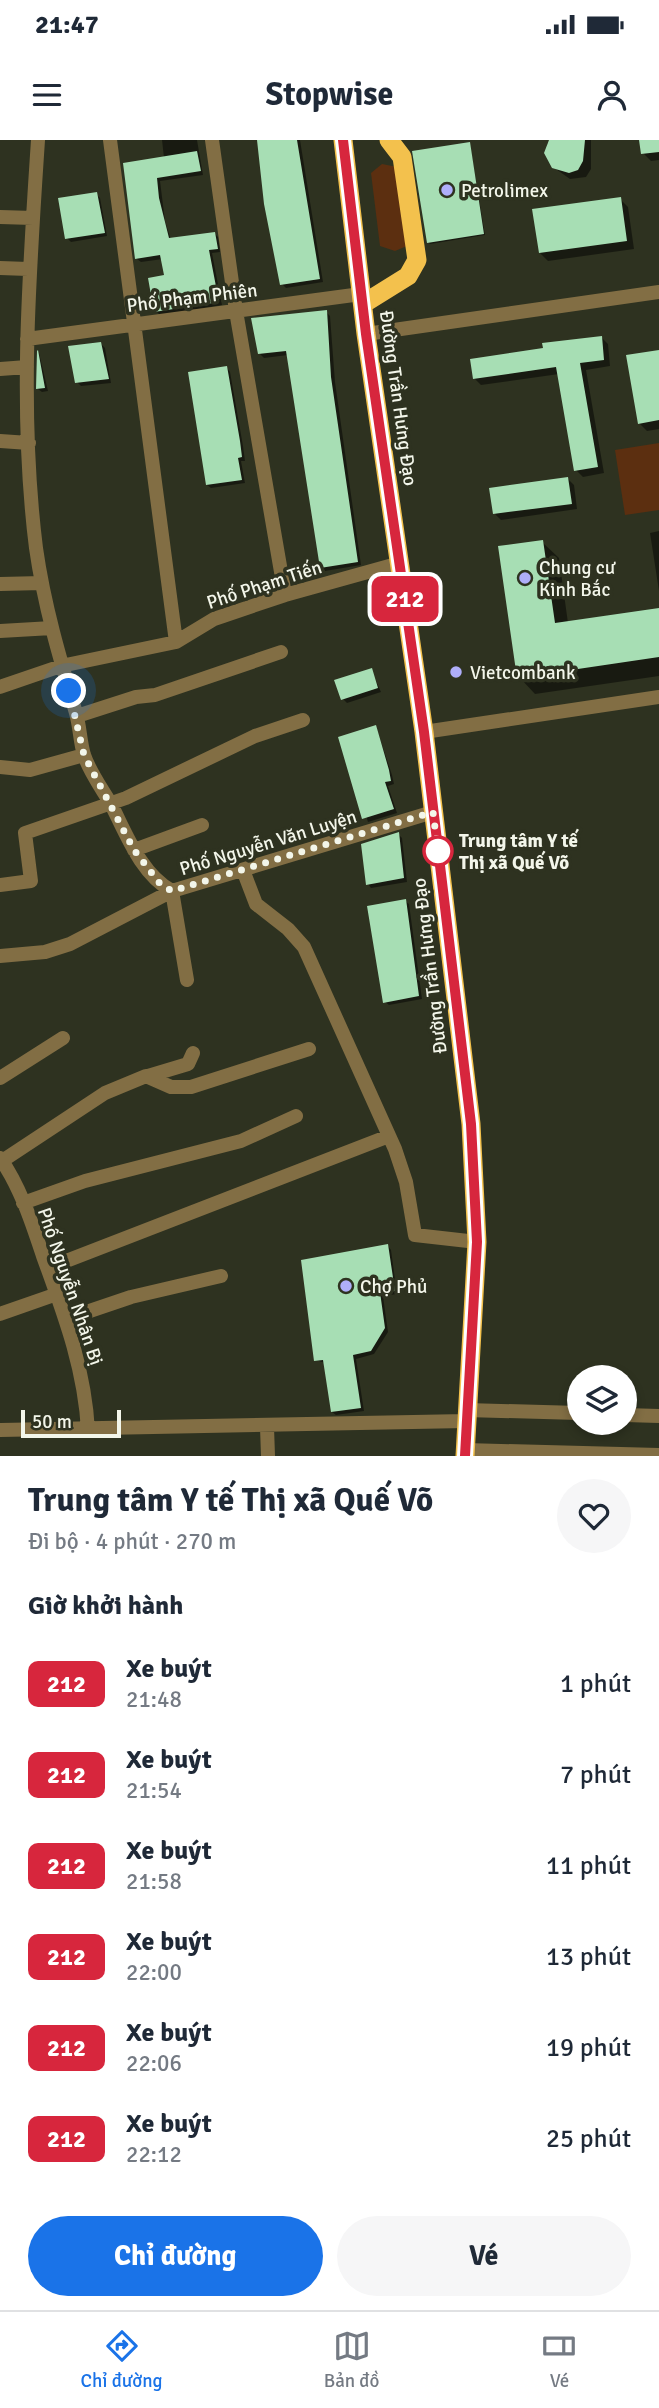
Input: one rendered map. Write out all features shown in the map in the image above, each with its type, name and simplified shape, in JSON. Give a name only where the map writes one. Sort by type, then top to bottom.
[{"type":"highway","name":"Đường Trần Hưng Đạo","points":[[342,140],[366,334],[424,732],[471,1124],[477,1242],[465,1453]]},
{"type":"highway","points":[[362,299],[408,276],[416,260],[402,156],[389,140]]},
{"type":"street","points":[[38,140],[27,269],[27,367],[32,503],[42,583],[61,666],[77,716],[84,755],[134,850],[161,885],[172,891],[187,980]]},
{"type":"street","points":[[110,140],[176,642]]},
{"type":"street","points":[[212,140],[236,311],[285,595]]},
{"type":"street","points":[[0,217],[33,218]]},
{"type":"street","points":[[0,268],[27,269]]},
{"type":"street","points":[[366,334],[659,292]]},
{"type":"street","name":"Phố Phạm Phiên","points":[[27,339],[236,311],[362,299]]},
{"type":"street","points":[[0,369],[27,367]]},
{"type":"street","points":[[0,441],[29,443]]},
{"type":"street","name":"Phố Phạm Tiến","points":[[0,687],[61,666],[176,642],[214,619],[285,595],[400,563]]},
{"type":"street","points":[[0,584],[42,583]]},
{"type":"street","points":[[0,631],[52,628]]},
{"type":"street","points":[[77,716],[136,697],[166,691],[281,652]]},
{"type":"street","points":[[424,732],[659,697]]},
{"type":"street","points":[[0,885],[31,881],[25,833],[110,803],[256,736],[303,720]]},
{"type":"street","points":[[0,767],[33,769],[84,755]]},
{"type":"street","name":"Phố Nguyễn Văn Luyện","points":[[0,956],[45,952],[69,944],[172,891],[433,812]]},
{"type":"street","points":[[134,850],[202,825]]},
{"type":"street","points":[[243,870],[256,904],[288,929],[304,947],[389,1136],[406,1182],[415,1235],[477,1242]]},
{"type":"street","points":[[0,1078],[63,1038]]},
{"type":"street","points":[[146,1076],[171,1087],[191,1087],[309,1049]]},
{"type":"street","points":[[1,1159],[105,1093],[146,1076],[188,1064],[193,1053]]},
{"type":"street","points":[[23,1203],[85,1181],[241,1142],[296,1116]]},
{"type":"street","points":[[48,1268],[389,1136]]},
{"type":"street","name":"Phố Nguyễn Nhân Bị","points":[[1,1159],[23,1203],[66,1319],[86,1395],[88,1431]]},
{"type":"street","points":[[66,1319],[131,1297],[221,1276]]},
{"type":"street","points":[[0,1314],[57,1294]]},
{"type":"street","points":[[0,1430],[267,1427],[567,1413]]},
{"type":"street","points":[[637,1415],[659,1416]]},
{"type":"street","points":[[267,1427],[268,1456]]},
{"type":"street","points":[[465,1453],[659,1455]]},
{"type":"shaded area","points":[[382,164],[397,167],[407,246],[395,251],[380,246],[371,173]]},
{"type":"shaded area","points":[[659,443],[659,510],[625,515],[615,450]]},
{"type":"building","points":[[257,140],[297,140],[320,279],[280,285],[264,204]]},
{"type":"building","points":[[549,140],[585,140],[583,161],[578,170],[569,173],[552,168],[544,153]]},
{"type":"building","points":[[639,140],[659,140],[659,152],[641,154]]},
{"type":"building","points":[[470,142],[484,234],[427,243],[412,151]]},
{"type":"building","points":[[197,151],[201,171],[157,178],[159,198],[169,238],[215,232],[218,249],[209,250],[219,302],[154,312],[148,278],[164,275],[160,255],[135,259],[123,163]]},
{"type":"building","points":[[97,192],[105,233],[65,239],[58,198]]},
{"type":"building","points":[[621,197],[627,241],[539,253],[532,209]]},
{"type":"building","points":[[327,310],[331,377],[358,562],[320,568],[286,351],[258,354],[251,318]]},
{"type":"building","points":[[602,336],[604,360],[580,363],[598,467],[574,471],[556,367],[473,379],[470,359],[543,348],[542,343]]},
{"type":"building","points":[[101,342],[109,379],[75,383],[68,346]]},
{"type":"building","points":[[659,350],[659,420],[638,424],[626,355]]},
{"type":"building","points":[[37,351],[45,388],[36,389]]},
{"type":"building","points":[[227,366],[240,441],[242,457],[238,458],[242,480],[206,485],[188,372]]},
{"type":"building","points":[[568,477],[572,504],[493,514],[489,488]]},
{"type":"building","name":"Chung cư Kinh Bắc","points":[[543,540],[555,623],[659,608],[659,657],[517,678],[498,546]]},
{"type":"building","points":[[372,668],[378,688],[341,700],[334,680]]},
{"type":"building","points":[[376,725],[389,770],[391,781],[385,782],[394,809],[362,819],[338,737]]},
{"type":"building","points":[[399,832],[404,878],[366,885],[361,844]]},
{"type":"building","points":[[406,899],[419,996],[383,1003],[367,906]]},
{"type":"building","points":[[388,1244],[395,1291],[380,1292],[385,1328],[371,1351],[353,1355],[361,1408],[331,1412],[323,1360],[314,1361],[301,1260]]},
{"type":"bus line","name":"212","points":[[343,140],[366,334],[424,732],[471,1124],[477,1242],[465,1456]]},
{"type":"place","name":"Petrolimex","points":[[447,190]]},
{"type":"place","name":"Chung cư Kinh Bắc","points":[[525,578]]},
{"type":"place","name":"Vietcombank","points":[[456,672]]},
{"type":"place","name":"Trung tâm Y tế Thị xã Quế Võ","points":[[438,851]]},
{"type":"place","name":"Chợ Phủ","points":[[346,1286]]},
{"type":"route","points":[[69,691],[84,755],[134,850],[161,885],[172,891],[433,812],[438,851]]}]
